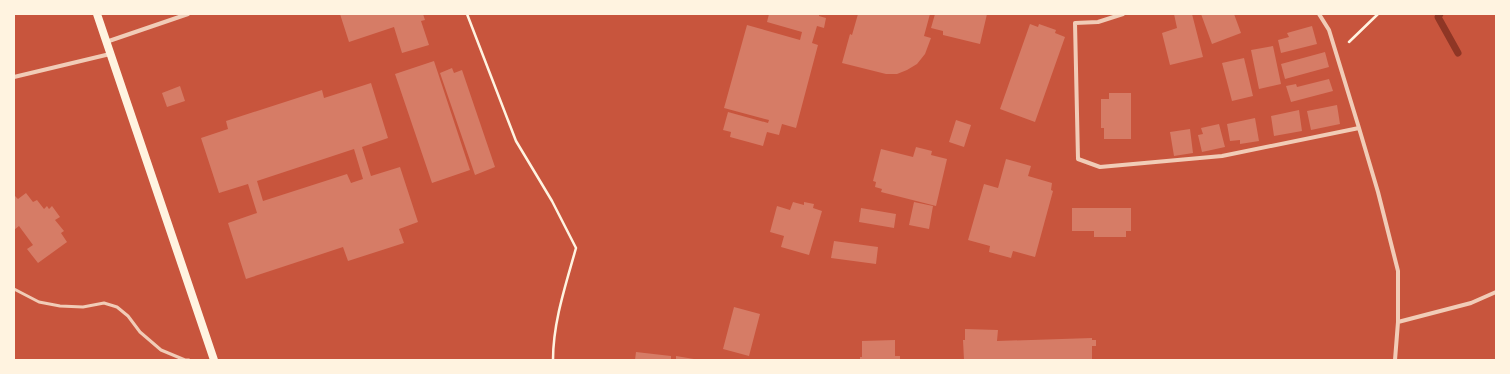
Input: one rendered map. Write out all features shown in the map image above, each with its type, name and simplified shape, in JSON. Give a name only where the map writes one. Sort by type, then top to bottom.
[{"type":"main road","points":[[97,14],[214,360]]},
{"type":"street","points":[[106,42],[188,14]]},
{"type":"street","points":[[1123,14],[1098,22],[1075,23],[1078,159],[1100,167],[1222,156],[1359,128]]},
{"type":"street","points":[[1319,14],[1328,30],[1359,128],[1378,192],[1398,271],[1398,322],[1395,360]]},
{"type":"street","points":[[14,77],[110,54]]},
{"type":"street","points":[[1398,322],[1471,303],[1496,292]]},
{"type":"lane","points":[[14,288],[40,302],[60,306],[83,307],[104,303],[117,307],[128,316],[140,332],[161,350],[185,360],[189,360]]},
{"type":"path","points":[[467,14],[516,141],[552,201],[576,248],[560,304],[553,343],[553,360]]},
{"type":"path","points":[[1349,42],[1378,14]]},
{"type":"building","points":[[340,14],[423,14],[425,20],[421,21],[429,45],[402,53],[394,27],[349,42]]},
{"type":"building","points":[[769,14],[819,14],[819,16],[826,18],[824,28],[817,26],[812,43],[818,45],[796,128],[782,124],[779,135],[767,132],[763,146],[730,137],[731,132],[723,130],[728,112],[768,123],[769,120],[724,108],[747,25],[800,40],[802,32],[767,22]]},
{"type":"building","points":[[858,14],[930,14],[924,36],[931,38],[925,54],[917,64],[897,74],[886,74],[842,63],[850,34],[852,35]]},
{"type":"building","points":[[935,14],[987,14],[980,44],[943,35],[943,31],[931,28]]},
{"type":"building","points":[[1174,14],[1192,14],[1203,57],[1170,65],[1162,33],[1177,28]]},
{"type":"building","points":[[1201,14],[1234,14],[1241,33],[1212,44]]},
{"type":"building","points":[[1030,24],[1038,27],[1039,24],[1056,30],[1055,33],[1065,37],[1035,122],[1000,109]]},
{"type":"building","points":[[1312,26],[1317,44],[1281,53],[1278,40],[1289,37],[1287,33]]},
{"type":"building","points":[[1273,46],[1281,84],[1259,89],[1251,50]]},
{"type":"building","points":[[1325,52],[1329,67],[1285,79],[1281,64]]},
{"type":"building","points":[[1244,58],[1253,96],[1232,101],[1222,63]]},
{"type":"building","points":[[434,61],[470,170],[432,183],[395,74]]},
{"type":"building","points":[[452,68],[454,73],[462,70],[495,167],[475,175],[440,73]]},
{"type":"building","points":[[1329,79],[1333,91],[1291,102],[1286,86],[1296,84],[1297,87]]},
{"type":"building","points":[[371,83],[388,138],[362,147],[371,176],[400,167],[418,222],[399,229],[404,243],[348,261],[343,247],[246,279],[228,223],[257,213],[248,184],[219,193],[201,138],[228,129],[226,121],[322,90],[324,98]],"holes":[[[354,149],[363,179],[351,183],[347,174],[263,201],[257,181]]]},
{"type":"building","points":[[180,86],[185,101],[167,107],[162,93]]},
{"type":"building","points":[[1109,93],[1131,93],[1131,139],[1104,139],[1104,128],[1101,128],[1101,99],[1109,99]]},
{"type":"building","points":[[1337,105],[1340,124],[1311,130],[1307,111]]},
{"type":"building","points":[[1299,110],[1302,131],[1274,136],[1271,116]]},
{"type":"building","points":[[1255,118],[1259,141],[1240,144],[1240,140],[1230,141],[1227,124]]},
{"type":"building","points":[[956,120],[971,125],[964,147],[949,142]]},
{"type":"building","points":[[1219,124],[1225,147],[1202,152],[1198,135],[1203,134],[1201,128]]},
{"type":"building","points":[[1190,129],[1193,153],[1174,156],[1170,132]]},
{"type":"building","points":[[916,147],[932,151],[931,155],[947,159],[936,206],[881,192],[882,189],[875,187],[876,182],[873,181],[881,149],[913,157]]},
{"type":"building","points":[[1006,159],[1031,166],[1028,176],[1052,183],[1051,190],[1053,191],[1035,257],[1013,251],[1011,258],[989,252],[990,246],[968,240],[984,184],[998,188]]},
{"type":"building","points":[[26,193],[33,202],[37,200],[44,209],[47,206],[49,209],[52,206],[60,217],[55,220],[64,231],[61,233],[67,242],[38,263],[27,249],[33,245],[19,226],[14,230],[14,197],[15,196],[18,199]]},
{"type":"building","points":[[793,202],[804,205],[804,202],[814,204],[813,208],[822,211],[809,255],[781,247],[784,236],[770,232],[777,206],[790,210]]},
{"type":"building","points":[[914,202],[933,206],[929,229],[909,225]]},
{"type":"building","points":[[861,208],[896,214],[894,228],[859,222]]},
{"type":"building","points":[[1072,208],[1131,208],[1131,231],[1126,231],[1126,237],[1094,237],[1094,231],[1072,231]]},
{"type":"building","points":[[834,241],[878,247],[876,264],[831,258]]},
{"type":"building","points":[[734,307],[760,314],[749,356],[723,349]]},
{"type":"building","points":[[965,329],[998,330],[997,341],[1092,338],[1092,340],[1096,340],[1096,346],[1092,346],[1092,360],[964,360],[963,340],[965,340]]},
{"type":"building","points":[[895,340],[895,356],[900,356],[900,360],[860,360],[860,357],[862,357],[862,341]]},
{"type":"building","points":[[636,352],[671,356],[671,360],[635,360]]},
{"type":"building","points":[[676,356],[694,359],[694,360],[676,360]]},
{"type":"waterway","points":[[1440,14],[1438,17],[1458,53]]}]
